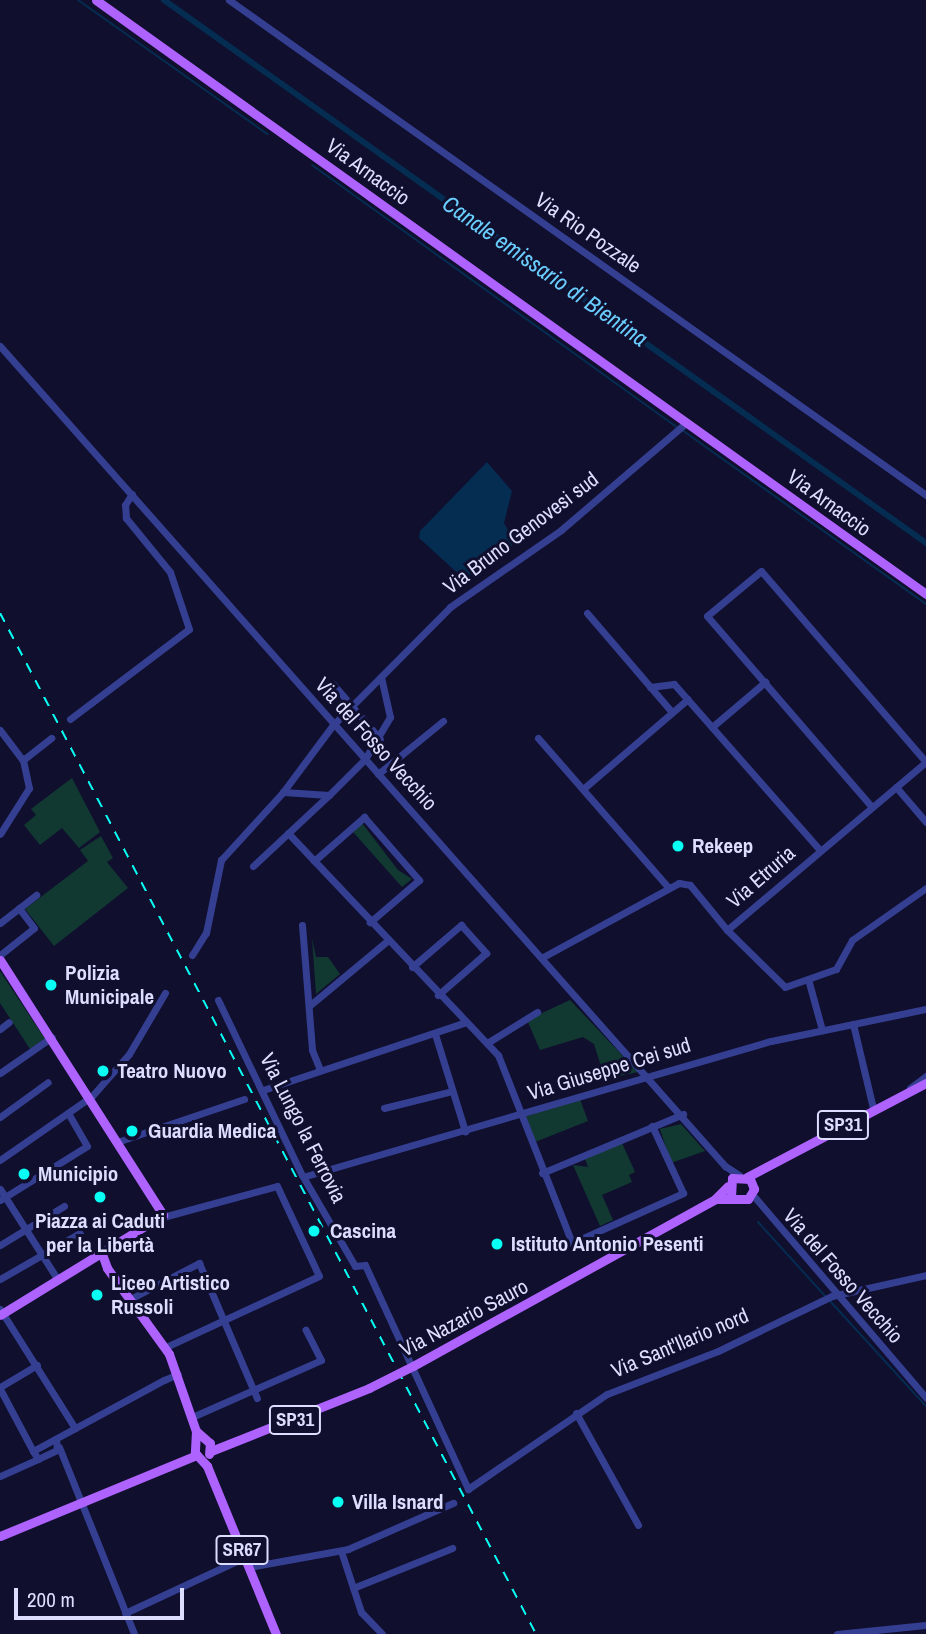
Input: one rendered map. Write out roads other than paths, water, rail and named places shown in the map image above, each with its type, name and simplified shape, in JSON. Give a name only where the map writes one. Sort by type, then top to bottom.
[{"type":"main road","name":"Via Arnaccio","points":[[96,0],[683,427],[926,594]]},
{"type":"main road","points":[[0,958],[92,1096],[163,1217],[1,1313]]},
{"type":"main road","name":"Via Nazario Sauro","points":[[0,1536],[204,1448],[369,1388],[741,1187],[873,1108],[910,1088],[926,1083]]},
{"type":"main road","points":[[103,1254],[107,1268],[166,1347],[204,1448]]},
{"type":"main road","points":[[87,1263],[107,1268]]},
{"type":"main road","name":"SR67","points":[[204,1448],[207,1466],[276,1634]]},
{"type":"street","name":"Via Rio Pozzale","points":[[229,0],[926,495]]},
{"type":"street","name":"Via del Fosso Vecchio","points":[[0,346],[333,724],[649,1076],[741,1187],[926,1398]]},
{"type":"street","name":"Via Bruno Genovesi sud","points":[[333,724],[450,607],[561,530],[683,427]]},
{"type":"street","points":[[70,719],[189,629],[170,572],[124,514],[132,494]]},
{"type":"street","points":[[872,807],[707,616],[761,571],[926,762]]},
{"type":"street","points":[[586,613],[672,712]]},
{"type":"street","points":[[253,866],[365,759],[380,739],[390,718],[381,677]]},
{"type":"street","points":[[712,727],[765,682]]},
{"type":"street","points":[[333,684],[380,739]]},
{"type":"street","points":[[650,687],[674,684],[820,850]]},
{"type":"street","points":[[583,789],[688,699]]},
{"type":"street","points":[[379,774],[443,721]]},
{"type":"street","points":[[192,955],[215,903],[218,864],[283,792],[333,724]]},
{"type":"street","points":[[0,731],[23,760],[28,795],[0,834]]},
{"type":"street","points":[[23,760],[51,738]]},
{"type":"street","points":[[538,738],[668,887],[543,957]]},
{"type":"street","name":"Via Etruria","points":[[668,887],[688,883],[727,930],[926,762]]},
{"type":"street","points":[[896,787],[926,822]]},
{"type":"street","points":[[283,792],[329,794]]},
{"type":"street","points":[[314,861],[364,817],[419,880],[370,922]]},
{"type":"street","points":[[288,833],[438,995],[487,1043],[504,1066],[518,1115],[572,1243],[683,1193],[652,1126]]},
{"type":"street","points":[[727,930],[779,986],[836,969],[852,940],[926,888]]},
{"type":"street","points":[[0,923],[36,895]]},
{"type":"street","points":[[0,958],[34,929],[19,908]]},
{"type":"street","points":[[302,925],[309,1006],[320,1070]]},
{"type":"street","points":[[412,967],[461,925],[486,953],[438,995]]},
{"type":"street","points":[[309,1006],[387,941]]},
{"type":"street","points":[[808,979],[822,1030]]},
{"type":"street","points":[[0,1160],[92,1096],[129,1054],[165,993]]},
{"type":"street","name":"Via Lungo la Ferrovia","points":[[218,1000],[306,1176],[355,1266],[365,1265],[468,1489]]},
{"type":"street","name":"Via Giuseppe Cei sud","points":[[306,1176],[649,1076],[822,1030],[926,1009]]},
{"type":"street","points":[[487,1043],[537,1013]]},
{"type":"street","points":[[0,1029],[9,1022]]},
{"type":"street","points":[[263,1090],[466,1022]]},
{"type":"street","points":[[853,1024],[873,1108]]},
{"type":"street","points":[[435,1034],[465,1130]]},
{"type":"street","points":[[0,1073],[52,1037]]},
{"type":"street","name":"Via Nazario Sauro","points":[[910,1088],[926,1076]]},
{"type":"street","points":[[1,1116],[48,1082]]},
{"type":"street","points":[[384,1108],[452,1091]]},
{"type":"street","points":[[120,1141],[244,1099]]},
{"type":"street","points":[[2,1198],[87,1146],[68,1113]]},
{"type":"street","points":[[542,1173],[682,1114]]},
{"type":"street","points":[[163,1217],[277,1186],[319,1276],[166,1347]]},
{"type":"street","points":[[0,1189],[2,1198],[26,1229],[58,1280]]},
{"type":"street","points":[[0,1245],[64,1206]]},
{"type":"street","points":[[0,1279],[80,1233]]},
{"type":"street","points":[[132,1298],[199,1263],[226,1318],[257,1394]]},
{"type":"street","name":"Via Sant'Ilario nord","points":[[468,1489],[607,1394],[718,1351],[822,1299],[926,1275]]},
{"type":"street","points":[[1,1313],[37,1365],[75,1428]]},
{"type":"street","points":[[191,1418],[257,1394],[321,1360],[306,1330]]},
{"type":"street","points":[[37,1365],[0,1388],[38,1460]]},
{"type":"street","points":[[0,1476],[38,1460],[75,1428],[178,1374]]},
{"type":"street","points":[[576,1413],[638,1525]]},
{"type":"street","points":[[33,1451],[57,1443]]},
{"type":"street","points":[[57,1443],[78,1503],[134,1634]]},
{"type":"street","points":[[249,1567],[341,1551],[453,1503]]},
{"type":"street","points":[[353,1588],[452,1548]]},
{"type":"street","points":[[341,1551],[364,1617],[382,1634]]},
{"type":"street","points":[[125,1614],[245,1557]]},
{"type":"street","points":[[837,1634],[926,1625]]},
{"type":"water","points":[[487,462],[512,491],[504,523],[516,543],[464,579],[419,538],[420,531]]},
{"type":"waterway","points":[[78,0],[267,134]]},
{"type":"waterway","name":"Canale emissario di Bientina","points":[[164,0],[926,543]]},
{"type":"waterway","points":[[312,165],[677,427]]},
{"type":"waterway","points":[[682,430],[926,604]]},
{"type":"waterway","points":[[758,1222],[826,1297]]},
{"type":"waterway","points":[[830,1301],[926,1406]]},
{"type":"railway","points":[[0,613],[536,1634]]},
{"type":"place","name":"Rekeep","points":[[678,846]]},
{"type":"place","name":"Polizia Municipale","points":[[51,985]]},
{"type":"place","name":"Teatro Nuovo","points":[[103,1071]]},
{"type":"place","name":"Guardia Medica","points":[[132,1131]]},
{"type":"place","name":"Municipio","points":[[24,1174]]},
{"type":"place","name":"Piazza ai Caduti per la Libertà","points":[[100,1197]]},
{"type":"place","name":"Cascina","points":[[314,1231]]},
{"type":"place","name":"Istituto Antonio Pesenti","points":[[497,1244]]},
{"type":"place","name":"Liceo Artistico Russoli","points":[[97,1295]]},
{"type":"place","name":"Villa Isnard","points":[[338,1502]]}]
